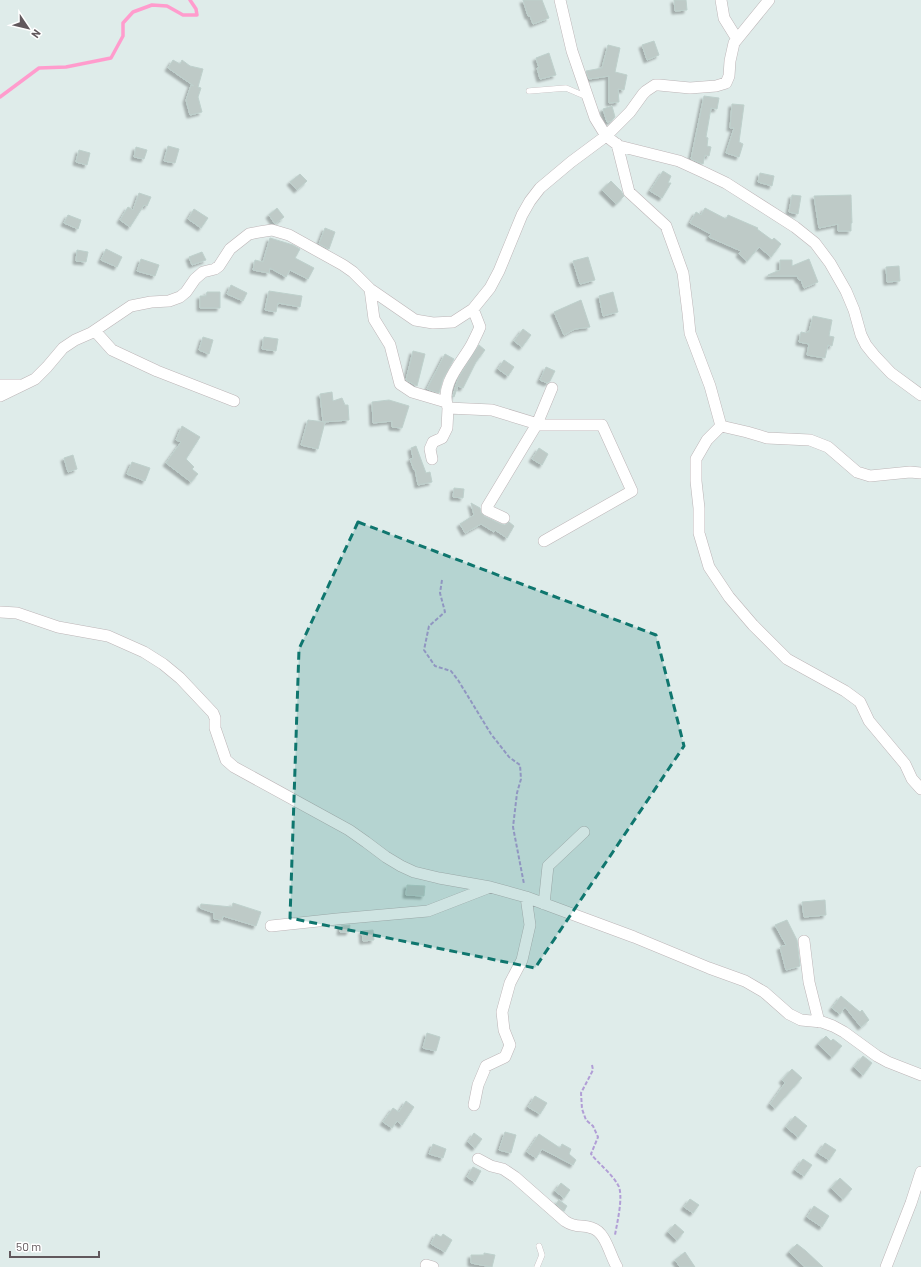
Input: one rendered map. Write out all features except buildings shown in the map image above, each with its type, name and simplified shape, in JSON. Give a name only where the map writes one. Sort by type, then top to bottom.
[{"type":"street","points":[[560,0],[572,51],[595,118],[606,136],[617,144],[679,161],[720,180],[795,227],[815,243],[830,263],[846,291],[854,310],[861,336],[866,345],[891,373],[921,395]]},
{"type":"street","points":[[721,0],[724,18],[737,39]]},
{"type":"street","points":[[0,396],[34,379],[47,367],[63,348],[95,330],[131,306],[150,302],[169,301],[180,297],[203,272],[215,269],[219,266],[230,249],[248,234],[259,232],[272,230],[289,235],[343,265],[353,272],[370,289],[415,320],[432,323],[453,322],[473,310],[490,288],[499,272],[522,215],[540,188],[571,162],[606,136],[630,112],[643,94],[655,85],[690,88],[716,86],[726,83],[729,76],[733,48],[737,39],[746,30],[769,0]]},
{"type":"street","points":[[617,144],[629,192],[666,226],[683,273],[690,333],[710,386],[722,426]]},
{"type":"street","points":[[370,289],[374,319],[390,345],[400,384],[412,392],[447,405],[492,410],[541,425],[602,425],[632,491],[544,541]]},
{"type":"street","points":[[432,459],[430,449],[432,442],[442,438],[447,428],[446,389],[480,327],[473,310]]},
{"type":"street","points":[[95,330],[112,350],[157,371],[234,401]]},
{"type":"street","points":[[0,384],[20,385]]},
{"type":"street","points":[[504,518],[487,510],[487,507],[538,424],[552,388]]},
{"type":"street","points":[[722,426],[767,438],[810,440],[828,447],[857,472],[870,476],[921,472]]},
{"type":"street","points":[[722,426],[707,440],[696,459],[699,532],[709,567],[729,597],[753,625],[787,659],[845,691],[860,702],[869,721],[905,764],[912,779],[921,789]]},
{"type":"street","points":[[0,612],[17,613],[58,627],[108,636],[144,652],[163,664],[180,678],[213,713],[215,718],[215,728],[226,760],[234,767],[349,830],[401,866],[414,872],[439,878],[490,887],[544,904],[634,937],[745,981],[764,992],[789,1014],[801,1020],[819,1022],[833,1026],[844,1032],[877,1056],[921,1075]]},
{"type":"street","points":[[544,904],[548,866],[584,832]]},
{"type":"street","points":[[271,926],[428,911],[490,887]]},
{"type":"street","points":[[474,1105],[478,1085],[486,1066],[505,1057],[510,1045],[504,1030],[502,1012],[510,983],[522,960],[530,925],[526,898]]},
{"type":"street","points":[[804,941],[809,982],[819,1022]]},
{"type":"street","points":[[478,1159],[491,1166],[503,1169],[515,1177],[572,1226],[590,1227],[596,1229],[604,1240],[617,1267]]},
{"type":"street","points":[[886,1267],[911,1203],[921,1172]]},
{"type":"lane","points":[[529,91],[566,88],[588,97]]},
{"type":"lane","points":[[537,1267],[542,1255],[539,1246]]},
{"type":"path","points":[[442,580],[440,593],[445,612],[428,626],[424,650],[435,666],[451,671],[491,734],[508,757],[520,765],[521,779],[517,793],[513,827],[526,898]]},
{"type":"path","points":[[592,1065],[593,1070],[581,1093],[582,1109],[586,1120],[593,1126],[598,1137],[591,1154],[619,1186],[620,1195],[618,1220],[613,1244],[609,1251]]},
{"type":"highlighted area","points":[[358,522],[656,635],[684,746],[535,968],[290,918],[299,649]]},
{"type":"waterway","points":[[0,97],[39,68],[66,67],[111,58],[123,36],[123,23],[133,12],[152,5],[167,6],[183,15],[197,15],[196,9],[190,0]]}]
